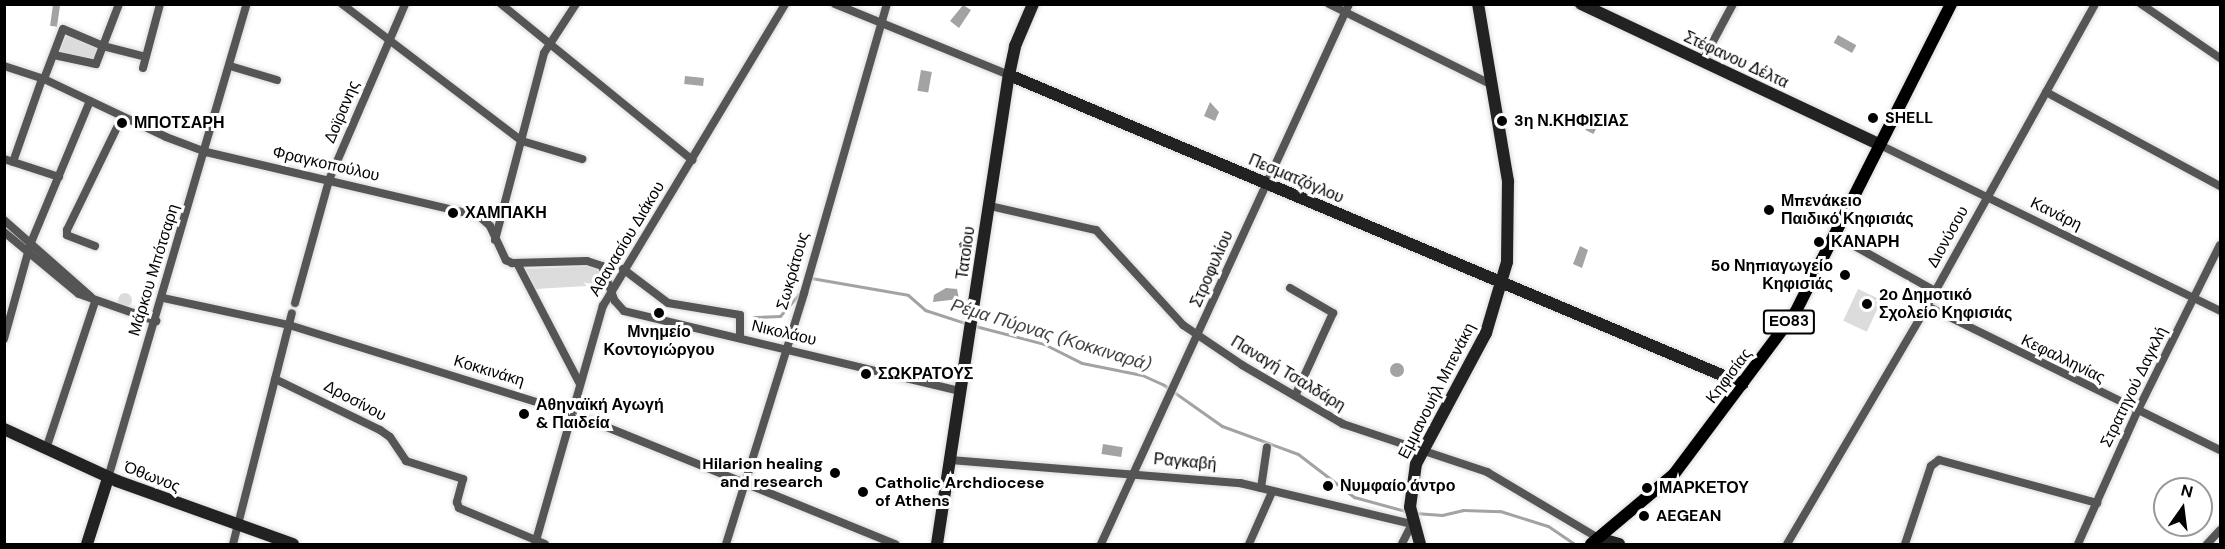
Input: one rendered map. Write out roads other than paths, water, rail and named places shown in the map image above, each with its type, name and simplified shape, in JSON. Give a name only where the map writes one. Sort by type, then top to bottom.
[{"type":"main road","name":"Κηφισίας","points":[[1595,541],[1674,474],[1795,314],[1878,144],[1951,4]]},
{"type":"street","points":[[54,55],[96,64],[118,4]]},
{"type":"street","points":[[143,68],[160,4]]},
{"type":"street","name":"Μάρκου Μπότσαρη","points":[[87,544],[163,298],[247,4]]},
{"type":"street","points":[[342,4],[388,42],[522,141],[582,159]]},
{"type":"street","name":"Δοϊρανης","points":[[295,303],[329,180],[405,4]]},
{"type":"street","points":[[501,4],[692,160]]},
{"type":"street","points":[[495,240],[548,43],[576,4]]},
{"type":"street","name":"Αθανασίου Διάκου","points":[[539,543],[580,384],[611,290],[692,160],[784,4]]},
{"type":"street","name":"Πεσματζόγλου","points":[[835,4],[1743,384]]},
{"type":"street","name":"Σωκράτους","points":[[726,544],[804,293],[887,4]]},
{"type":"street","name":"Τατοΐου","points":[[937,544],[1009,75],[1015,46],[1033,4]]},
{"type":"street","points":[[1329,4],[1347,8],[1492,85]]},
{"type":"street","name":"Εμμανουήλ Μπενάκη","points":[[1420,544],[1412,524],[1410,507],[1413,480],[1422,450],[1486,333],[1502,285],[1508,254],[1509,204],[1478,4]]},
{"type":"street","points":[[1702,62],[1733,4]]},
{"type":"street","name":"Διονύσου","points":[[1787,544],[1927,306],[2096,4]]},
{"type":"street","points":[[2141,4],[2220,58]]},
{"type":"street","name":"Στέφανου Δέλτα","points":[[1589,6],[1702,62],[1878,144]]},
{"type":"street","name":"Στροφυλίου","points":[[1101,544],[1198,337],[1347,8]]},
{"type":"street","points":[[59,177],[9,160],[63,29],[103,46],[146,57]]},
{"type":"street","name":"Φραγκοπούλου","points":[[4,66],[43,79],[122,117],[206,152],[480,216],[490,226],[506,260],[518,265],[580,384]]},
{"type":"street","points":[[230,66],[277,80]]},
{"type":"street","points":[[2046,92],[2220,186]]},
{"type":"street","points":[[4,339],[29,249],[90,101]]},
{"type":"street","points":[[95,246],[67,235],[67,230],[122,117]]},
{"type":"street","name":"Κανάρη","points":[[1878,144],[2220,311]]},
{"type":"street","name":"Παναγή Τσαλδάρη","points":[[990,206],[1096,230],[1149,293],[1198,337],[1344,424],[1494,476],[1595,541]]},
{"type":"street","points":[[4,220],[29,249]]},
{"type":"street","points":[[4,232],[95,302],[156,321]]},
{"type":"street","points":[[1833,234],[1935,291]]},
{"type":"street","name":"Στρατηγού Δαγκλή","points":[[2078,544],[2138,412],[2220,245]]},
{"type":"street","points":[[518,265],[595,262],[607,271],[611,290]]},
{"type":"street","points":[[623,269],[668,303],[741,315],[740,338]]},
{"type":"street","points":[[1290,288],[1333,314],[1295,396]]},
{"type":"street","name":"Νικολάου","points":[[611,290],[624,311],[962,392]]},
{"type":"street","name":"Κοκκινάκη","points":[[163,298],[289,325],[572,413],[895,544]]},
{"type":"street","points":[[46,449],[95,302]]},
{"type":"street","name":"Κεφαλληνίας","points":[[1927,306],[2138,412],[2220,450]]},
{"type":"street","points":[[233,544],[292,313]]},
{"type":"street","name":"Δροσίνου","points":[[275,379],[380,430],[390,437],[406,461],[463,479],[457,502],[459,508],[539,543]]},
{"type":"street","name":"Όθωνος","points":[[4,429],[108,478],[293,544]]},
{"type":"street","points":[[1261,488],[1267,447]]},
{"type":"street","name":"Ραγκαβή","points":[[951,460],[1220,480],[1412,524]]},
{"type":"street","points":[[1905,544],[1931,466],[1938,460],[2097,503]]},
{"type":"street","points":[[1250,544],[1272,492]]},
{"type":"street","points":[[1402,544],[1412,524]]},
{"type":"street","points":[[2207,544],[2220,530]]},
{"type":"street","points":[[1595,541],[1619,544]]},
{"type":"waterway","name":"Ρέμα Πύρνας (Κοκκιναρά)","points":[[811,278],[908,295],[925,310],[968,324]]},
{"type":"waterway","name":"Ρέμα Πύρνας (Κοκκιναρά)","points":[[753,317],[780,316],[800,293]]},
{"type":"waterway","name":"Ρέμα Πύρνας (Κοκκιναρά)","points":[[975,326],[1044,344],[1082,363],[1142,375],[1164,385],[1222,426],[1298,454],[1354,497],[1409,512]]},
{"type":"waterway","name":"Ρέμα Πύρνας (Κοκκιναρά)","points":[[1415,513],[1442,515],[1463,510],[1500,511],[1548,526],[1575,544]]},
{"type":"place","name":"SHELL","points":[[1873,118]]},
{"type":"place","name":"3η Ν.ΚΗΦΙΣΙΑΣ","points":[[1502,121]]},
{"type":"place","name":"ΜΠΟΤΣΑΡΗ","points":[[122,123]]},
{"type":"place","name":"Μπενάκειο Παιδικό Κηφισιάς","points":[[1769,210]]},
{"type":"place","name":"ΧΑΜΠΑΚΗ","points":[[453,213]]},
{"type":"place","name":"ΚΑΝΑΡΗ","points":[[1819,242]]},
{"type":"place","name":"5ο Νηπιαγωγείο Κηφισιάς","points":[[1845,275]]},
{"type":"place","name":"2ο Δημοτικό Σχολείο Κηφισιάς","points":[[1867,304]]},
{"type":"place","name":"Μνημείο Κοντογιώργου","points":[[659,313]]},
{"type":"place","name":"ΣΩΚΡΑΤΟΥΣ","points":[[866,374]]},
{"type":"place","name":"Αθηναϊκή Αγωγή & Παιδεία","points":[[524,414]]},
{"type":"place","name":"Hilarion healing and research","points":[[835,473]]},
{"type":"place","name":"Νυμφαίο άντρο","points":[[1328,486]]},
{"type":"place","name":"ΜΑΡΚΕΤΟΥ","points":[[1647,488]]},
{"type":"place","name":"Catholic Archdiocese of Athens","points":[[863,492]]},
{"type":"place","name":"AEGEAN","points":[[1644,516]]}]
